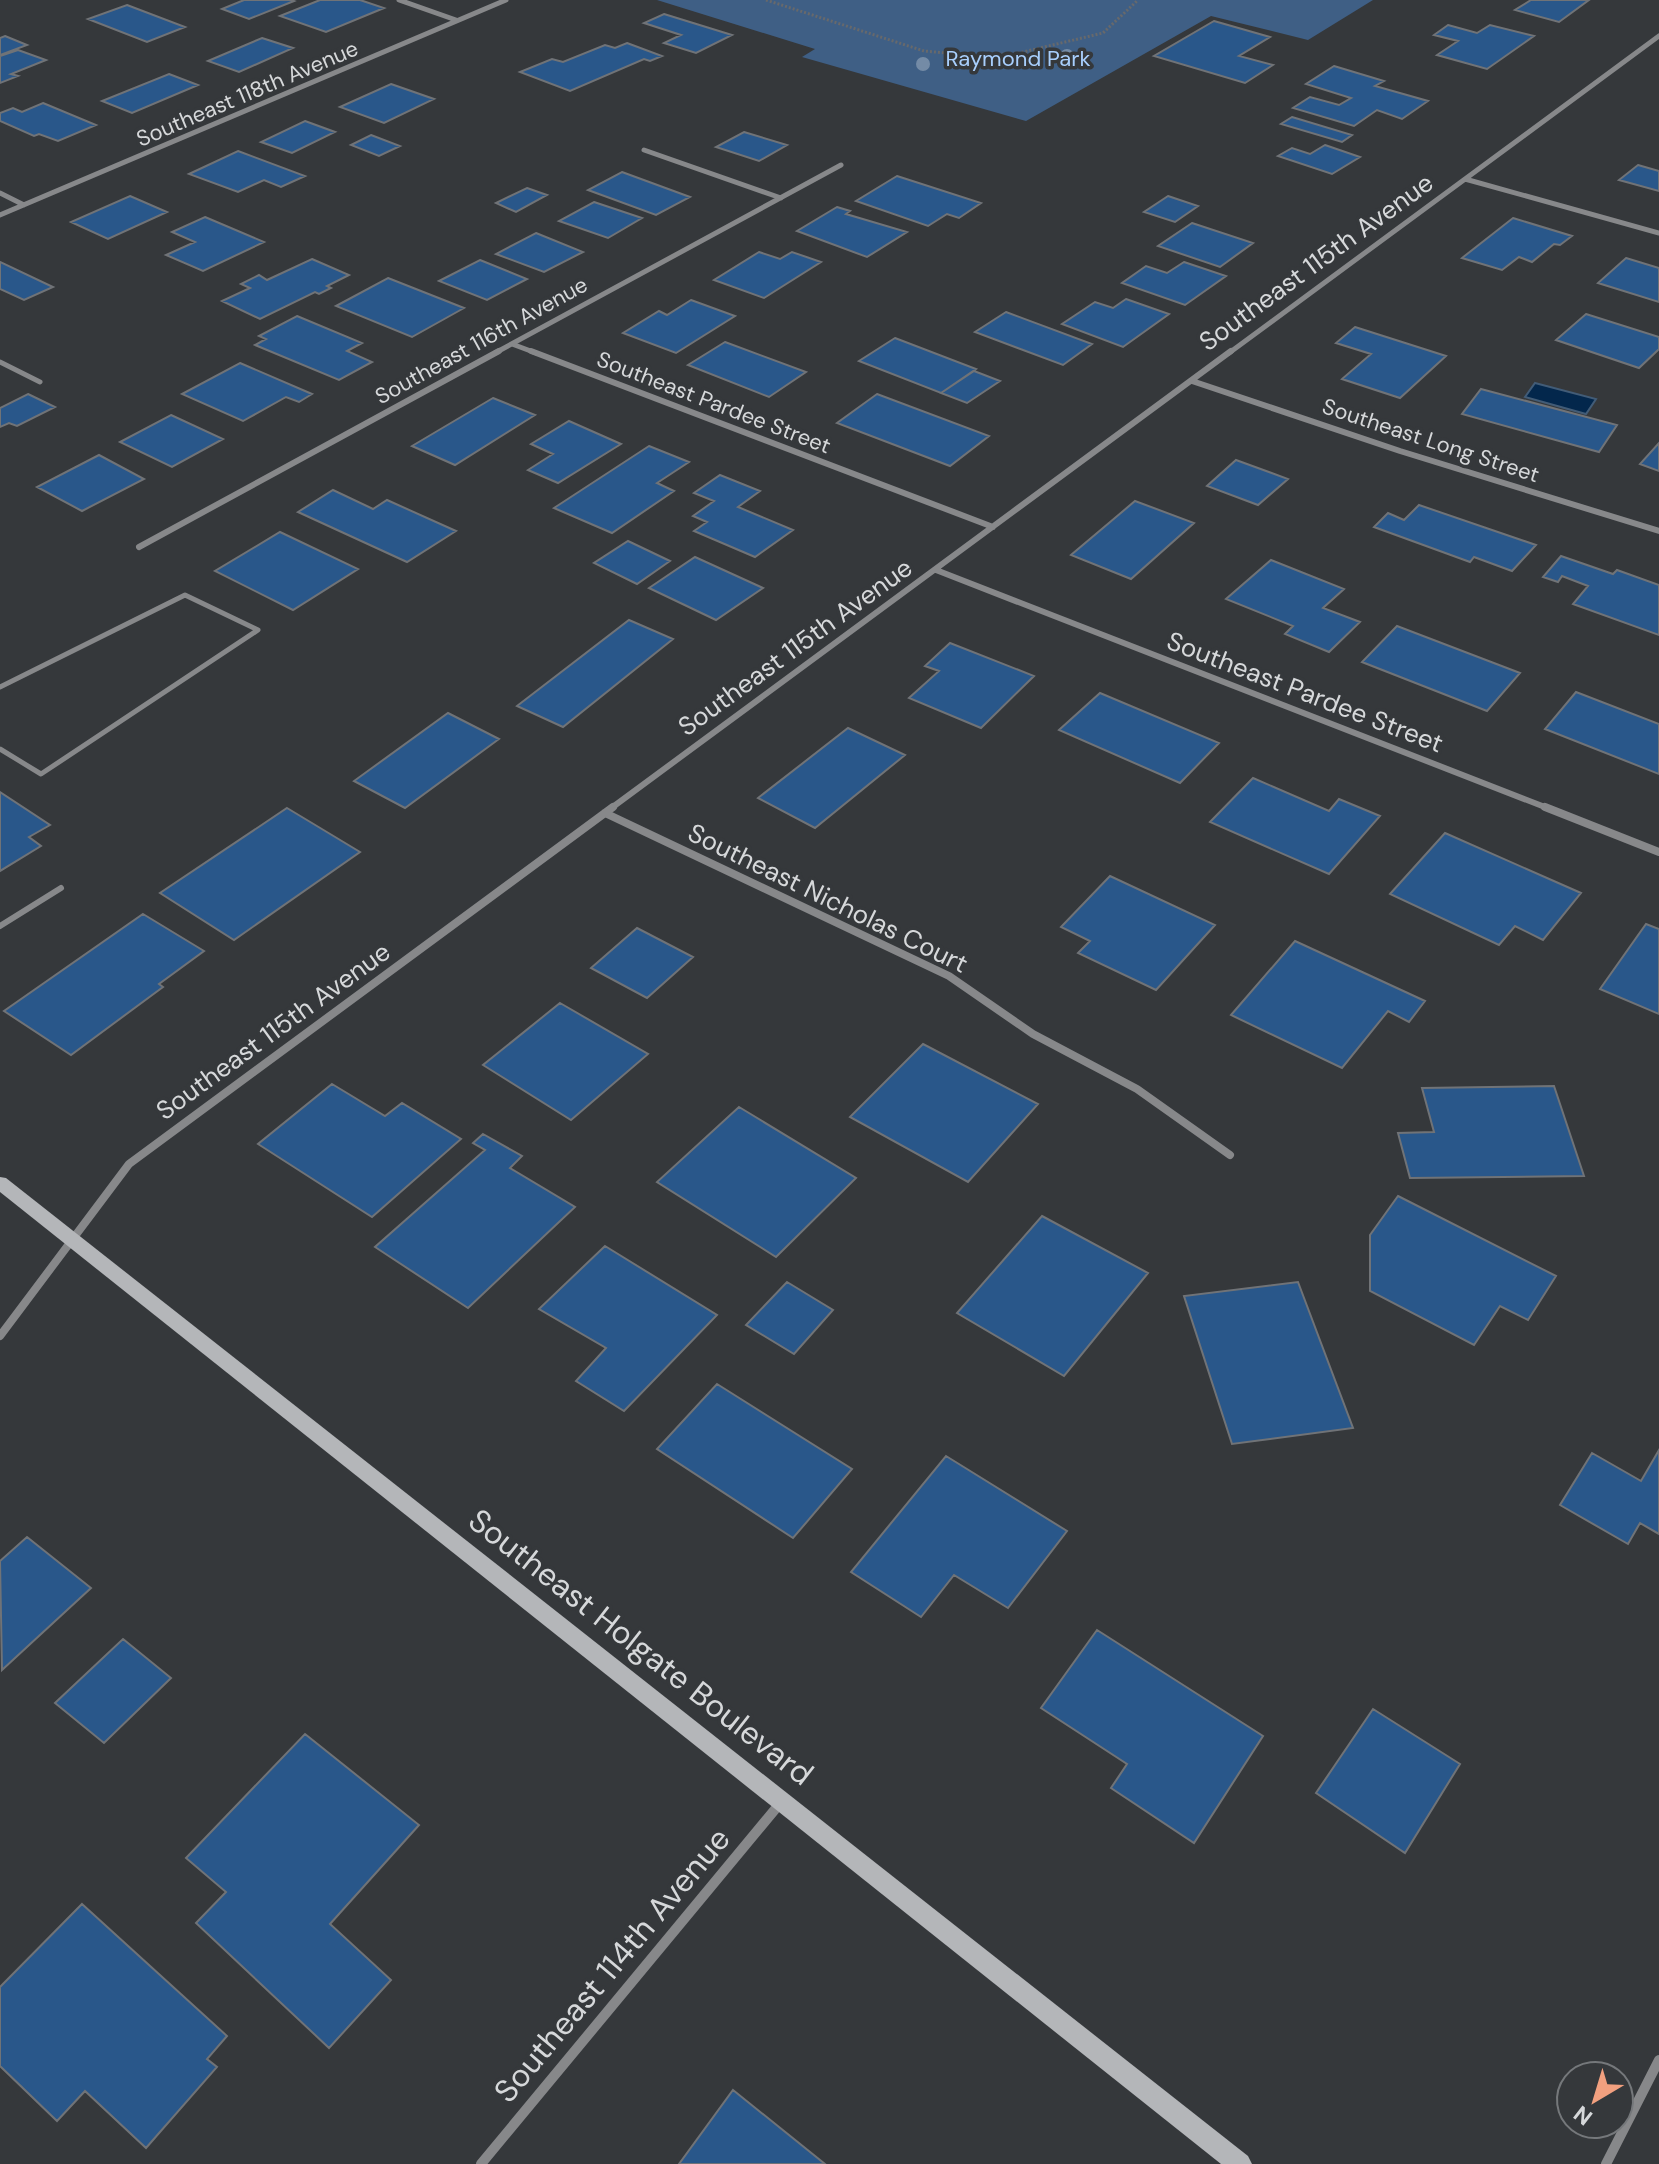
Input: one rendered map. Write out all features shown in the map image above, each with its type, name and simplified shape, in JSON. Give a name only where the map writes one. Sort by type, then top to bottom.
[{"type":"main road","name":"Southeast Holgate Boulevard","points":[[0,1183],[1240,2164]]},
{"type":"street","points":[[399,0],[457,20]]},
{"type":"street","name":"Southeast 118th Avenue","points":[[0,215],[506,0]]},
{"type":"street","name":"Southeast 115th Avenue","points":[[0,1336],[129,1164],[1659,36]]},
{"type":"street","points":[[644,150],[781,198]]},
{"type":"street","name":"Southeast 116th Avenue","points":[[139,547],[841,165]]},
{"type":"street","points":[[1465,179],[1659,233]]},
{"type":"street","points":[[0,193],[24,205]]},
{"type":"street","name":"Southeast Pardee Street","points":[[512,344],[993,527]]},
{"type":"street","name":"Southeast Long Street","points":[[1192,381],[1400,451],[1659,531]]},
{"type":"street","name":"Southeast Pardee Street","points":[[936,570],[1659,852]]},
{"type":"street","name":"Southeast Nicholas Court","points":[[605,813],[949,976],[1033,1034],[1137,1089],[1230,1155]]},
{"type":"street","name":"Southeast 114th Avenue","points":[[481,2164],[783,1800]]},
{"type":"street","points":[[1606,2164],[1659,2060]]},
{"type":"lane","points":[[0,362],[40,382]]},
{"type":"lane","points":[[0,687],[185,595],[258,630],[41,774],[0,749]]},
{"type":"lane","points":[[0,926],[61,888]]},
{"type":"path","points":[[766,0],[924,51],[980,56],[1019,53],[1103,33],[1138,0]]},
{"type":"green space","name":"Raymond Park","points":[[657,0],[1373,0],[1308,40],[1211,16],[1026,121],[802,57],[815,49]]},
{"type":"shaded area","points":[[1535,383],[1596,399],[1586,414],[1525,397]]},
{"type":"building","points":[[244,0],[294,1],[249,19],[222,9]]},
{"type":"building","points":[[320,0],[360,0],[384,8],[326,32],[280,16]]},
{"type":"building","points":[[1531,0],[1589,0],[1559,22],[1515,10]]},
{"type":"building","points":[[127,5],[185,27],[147,42],[88,19]]},
{"type":"building","points":[[664,14],[732,35],[696,53],[664,43],[681,35],[644,23]]},
{"type":"building","points":[[1214,21],[1270,37],[1239,56],[1273,65],[1245,83],[1154,56]]},
{"type":"building","points":[[1448,25],[1477,33],[1490,25],[1534,36],[1487,69],[1437,55],[1458,41],[1434,35]]},
{"type":"building","points":[[5,36],[27,45],[0,55],[0,38]]},
{"type":"building","points":[[262,38],[293,48],[239,72],[208,61]]},
{"type":"building","points":[[627,43],[662,56],[650,61],[644,59],[570,91],[520,72],[552,59],[563,62],[605,45],[615,48]]},
{"type":"building","points":[[18,50],[46,60],[11,74],[18,76],[0,83],[0,56]]},
{"type":"building","points":[[1334,66],[1384,81],[1375,86],[1428,101],[1402,119],[1377,110],[1354,126],[1293,108],[1310,97],[1339,105],[1351,98],[1306,84]]},
{"type":"building","points":[[169,74],[198,85],[132,113],[102,101]]},
{"type":"building","points":[[391,84],[434,99],[384,123],[340,107]]},
{"type":"building","points":[[43,103],[96,125],[58,141],[39,134],[34,136],[0,121],[0,113],[13,108],[22,112]]},
{"type":"building","points":[[1292,117],[1352,135],[1342,142],[1281,124]]},
{"type":"building","points":[[305,121],[335,132],[292,153],[261,142]]},
{"type":"building","points":[[744,132],[787,145],[759,161],[716,147]]},
{"type":"building","points":[[371,135],[400,146],[379,156],[351,145]]},
{"type":"building","points":[[1325,145],[1360,157],[1332,174],[1278,156],[1292,148],[1310,154]]},
{"type":"building","points":[[238,151],[305,176],[281,187],[264,180],[238,192],[189,174]]},
{"type":"building","points":[[1638,165],[1659,171],[1659,191],[1619,180]]},
{"type":"building","points":[[622,172],[690,197],[656,215],[588,190]]},
{"type":"building","points":[[897,176],[981,203],[959,218],[947,214],[928,226],[856,201]]},
{"type":"building","points":[[527,188],[547,195],[516,212],[496,203]]},
{"type":"building","points":[[130,196],[167,212],[108,239],[71,222]]},
{"type":"building","points":[[1168,196],[1198,206],[1175,222],[1144,212]]},
{"type":"building","points":[[594,202],[642,218],[608,238],[559,221]]},
{"type":"building","points":[[837,207],[850,211],[846,214],[907,232],[867,257],[797,231]]},
{"type":"building","points":[[205,217],[264,242],[203,271],[166,255],[195,242],[172,232]]},
{"type":"building","points":[[1513,218],[1572,236],[1560,245],[1554,244],[1532,262],[1519,257],[1502,270],[1462,258]]},
{"type":"building","points":[[1192,223],[1253,243],[1220,267],[1158,246]]},
{"type":"building","points":[[536,233],[583,252],[544,272],[496,254]]},
{"type":"building","points":[[759,252],[780,259],[792,252],[821,262],[764,298],[714,280]]},
{"type":"building","points":[[1626,258],[1659,268],[1659,302],[1598,283]]},
{"type":"building","points":[[312,259],[349,275],[327,286],[331,288],[319,294],[315,292],[260,319],[222,301],[250,288],[241,284],[259,275],[267,280]]},
{"type":"building","points":[[480,260],[527,279],[487,300],[439,281]]},
{"type":"building","points":[[0,262],[53,287],[24,300],[0,289]]},
{"type":"building","points":[[1184,262],[1226,276],[1185,305],[1122,283],[1146,266],[1167,273]]},
{"type":"building","points":[[388,278],[464,308],[412,337],[336,306]]},
{"type":"building","points":[[1126,299],[1169,314],[1123,347],[1062,324],[1095,302],[1113,308]]},
{"type":"building","points":[[691,300],[735,316],[676,353],[623,333],[659,311],[667,315]]},
{"type":"building","points":[[1006,312],[1092,344],[1063,365],[975,332]]},
{"type":"building","points":[[1586,314],[1659,337],[1659,349],[1639,368],[1556,340]]},
{"type":"building","points":[[297,316],[362,343],[347,351],[372,362],[339,380],[255,345],[266,339],[259,336]]},
{"type":"building","points":[[1355,327],[1446,356],[1400,398],[1342,379],[1371,354],[1336,343]]},
{"type":"building","points":[[895,338],[976,369],[941,393],[859,361]]},
{"type":"building","points":[[725,342],[806,372],[769,397],[688,365]]},
{"type":"building","points":[[240,363],[312,394],[299,402],[286,397],[243,421],[182,394]]},
{"type":"building","points":[[974,371],[1000,381],[967,403],[941,393]]},
{"type":"building","points":[[1481,389],[1617,425],[1599,452],[1462,414]]},
{"type":"building","points":[[28,394],[55,407],[17,426],[9,423],[0,427],[0,408]]},
{"type":"building","points":[[877,394],[989,436],[950,466],[837,423]]},
{"type":"building","points":[[493,398],[535,415],[455,465],[412,446]]},
{"type":"building","points":[[171,415],[223,439],[172,467],[120,442]]},
{"type":"building","points":[[569,421],[621,444],[558,483],[528,470],[553,454],[531,444]]},
{"type":"building","points":[[1659,443],[1659,471],[1640,464]]},
{"type":"building","points":[[649,446],[689,462],[657,483],[674,491],[612,533],[554,508]]},
{"type":"building","points":[[99,455],[144,479],[82,511],[37,487]]},
{"type":"building","points":[[1236,460],[1288,479],[1258,505],[1207,486]]},
{"type":"building","points":[[720,475],[760,491],[738,507],[793,530],[755,557],[694,531],[707,522],[693,516],[714,501],[694,493]]},
{"type":"building","points":[[333,490],[373,509],[387,500],[456,531],[407,562],[298,512]]},
{"type":"building","points":[[1135,501],[1194,523],[1131,579],[1071,555]]},
{"type":"building","points":[[1419,505],[1536,545],[1512,571],[1474,557],[1470,562],[1374,527],[1388,513],[1404,520]]},
{"type":"building","points":[[280,532],[358,569],[293,610],[215,571]]},
{"type":"building","points":[[628,541],[670,561],[637,584],[594,563]]},
{"type":"building","points":[[1561,556],[1613,574],[1617,570],[1659,585],[1659,635],[1573,604],[1588,586],[1562,576],[1558,582],[1543,577]]},
{"type":"building","points":[[695,557],[763,588],[716,620],[649,588]]},
{"type":"building","points":[[1271,560],[1344,589],[1323,608],[1360,622],[1329,652],[1285,634],[1293,626],[1226,599]]},
{"type":"building","points":[[629,620],[673,639],[563,727],[517,706]]},
{"type":"building","points":[[1397,626],[1520,673],[1487,711],[1362,662]]},
{"type":"building","points":[[950,643],[1034,676],[981,728],[909,698],[939,671],[925,666]]},
{"type":"building","points":[[1576,692],[1659,724],[1659,774],[1545,729]]},
{"type":"building","points":[[1100,693],[1219,743],[1180,783],[1059,730]]},
{"type":"building","points":[[448,713],[499,739],[405,808],[354,781]]},
{"type":"building","points":[[848,728],[905,755],[815,828],[758,798]]},
{"type":"building","points":[[1253,778],[1329,811],[1339,799],[1380,816],[1329,874],[1210,822]]},
{"type":"building","points":[[0,792],[50,825],[29,837],[41,846],[0,871]]},
{"type":"building","points":[[287,808],[360,852],[234,940],[160,893]]},
{"type":"building","points":[[1445,833],[1581,893],[1543,940],[1515,926],[1499,945],[1390,894]]},
{"type":"building","points":[[1110,876],[1215,925],[1156,990],[1078,953],[1090,941],[1061,927]]},
{"type":"building","points":[[143,914],[204,951],[159,984],[163,987],[71,1055],[4,1011]]},
{"type":"building","points":[[1646,924],[1659,929],[1659,1014],[1600,989]]},
{"type":"building","points":[[637,928],[693,957],[647,998],[591,968]]},
{"type":"building","points":[[1295,941],[1425,1001],[1409,1022],[1388,1011],[1342,1068],[1231,1015]]},
{"type":"building","points":[[560,1003],[648,1054],[571,1120],[483,1065]]},
{"type":"building","points":[[923,1044],[1038,1104],[968,1182],[850,1117]]},
{"type":"building","points":[[332,1084],[385,1116],[402,1103],[461,1139],[372,1217],[258,1144]]},
{"type":"building","points":[[1554,1086],[1584,1176],[1410,1178],[1398,1133],[1434,1132],[1422,1088]]},
{"type":"building","points":[[739,1107],[856,1178],[776,1257],[657,1182]]},
{"type":"building","points":[[483,1134],[522,1156],[510,1168],[575,1207],[468,1308],[375,1247],[485,1150],[473,1143]]},
{"type":"building","points":[[1398,1196],[1556,1276],[1528,1320],[1500,1306],[1474,1345],[1370,1291],[1370,1235]]},
{"type":"building","points":[[1042,1216],[1148,1273],[1064,1376],[957,1313]]},
{"type":"building","points":[[605,1246],[717,1315],[624,1411],[576,1381],[606,1348],[539,1309]]},
{"type":"building","points":[[787,1282],[833,1310],[794,1354],[746,1325]]},
{"type":"building","points":[[1298,1282],[1353,1428],[1232,1444],[1184,1296]]},
{"type":"building","points":[[717,1384],[852,1469],[793,1538],[657,1449]]},
{"type":"building","points":[[1659,1450],[1659,1534],[1640,1523],[1628,1544],[1560,1505],[1592,1453],[1641,1481]]},
{"type":"building","points":[[946,1456],[1067,1531],[1008,1608],[954,1575],[921,1617],[851,1572]]},
{"type":"building","points":[[27,1537],[91,1588],[2,1670],[0,1561]]},
{"type":"building","points":[[1097,1630],[1263,1736],[1194,1843],[1111,1788],[1127,1764],[1041,1708]]},
{"type":"building","points":[[123,1639],[171,1678],[104,1743],[55,1703]]},
{"type":"building","points":[[1373,1709],[1460,1764],[1405,1853],[1316,1793]]},
{"type":"building","points":[[305,1734],[419,1825],[330,1924],[391,1980],[329,2048],[196,1923],[226,1892],[186,1858]]},
{"type":"building","points":[[82,1904],[227,2036],[207,2059],[217,2067],[146,2148],[85,2091],[57,2121],[0,2066],[0,1987]]},
{"type":"building","points":[[733,2090],[825,2164],[679,2164]]}]
